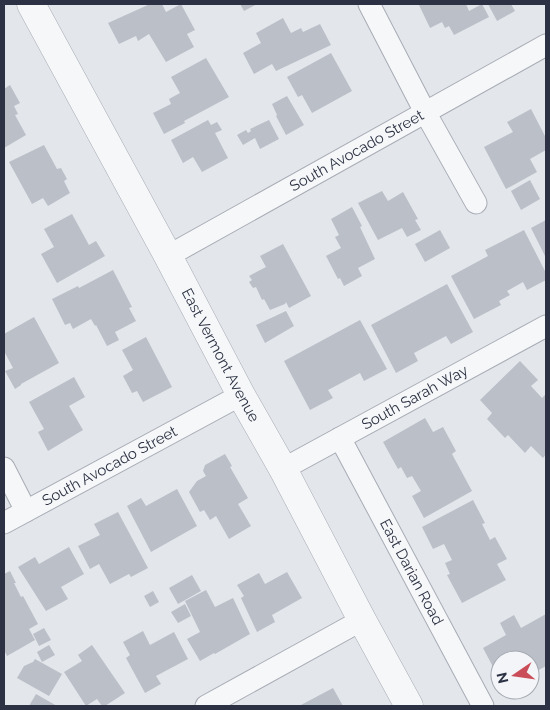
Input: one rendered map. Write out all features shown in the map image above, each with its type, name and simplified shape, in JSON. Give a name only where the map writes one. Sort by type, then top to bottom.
[{"type":"street","name":"East Vermont Avenue","points":[[31,4],[410,706]]},
{"type":"street","points":[[370,4],[425,112],[476,203]]},
{"type":"street","name":"South Avocado Street","points":[[168,256],[546,45]]},
{"type":"street","name":"South Sarah Way","points":[[283,469],[546,326]]},
{"type":"street","name":"South Avocado Street","points":[[4,523],[241,395]]},
{"type":"street","name":"East Darian Road","points":[[340,438],[483,706]]},
{"type":"street","points":[[4,468],[26,511]]},
{"type":"street","points":[[206,706],[362,620]]},
{"type":"building","points":[[150,4],[162,4],[166,12],[181,4],[195,30],[187,34],[194,47],[166,62],[149,34],[138,41],[136,36],[119,44],[108,23]]},
{"type":"building","points":[[240,4],[257,4],[244,11]]},
{"type":"building","points":[[466,4],[469,11],[482,4],[489,17],[454,35],[449,26],[445,28],[442,22],[430,28],[419,5]]},
{"type":"building","points":[[488,4],[511,4],[515,11],[497,21]]},
{"type":"building","points":[[283,18],[291,33],[301,28],[303,32],[320,24],[331,45],[276,71],[272,64],[254,74],[243,53],[261,43],[256,33]]},
{"type":"building","points":[[331,53],[352,91],[312,113],[302,95],[298,97],[287,77]]},
{"type":"building","points":[[206,58],[229,97],[164,134],[153,113],[171,104],[169,99],[180,93],[171,77]]},
{"type":"building","points":[[10,85],[20,103],[14,106],[18,114],[15,115],[26,135],[4,148],[4,89]]},
{"type":"building","points":[[287,96],[304,125],[286,135],[272,104]]},
{"type":"building","points":[[531,109],[546,138],[546,150],[530,159],[537,172],[506,189],[484,147],[513,132],[507,122]]},
{"type":"building","points":[[208,120],[211,125],[217,122],[222,130],[215,133],[228,158],[202,172],[193,157],[183,163],[171,140]]},
{"type":"building","points":[[269,120],[279,139],[260,149],[255,138],[243,145],[237,135],[246,130],[248,133],[251,131],[250,129]]},
{"type":"building","points":[[44,145],[57,169],[61,168],[67,179],[64,181],[70,193],[48,206],[43,198],[32,204],[9,162]]},
{"type":"building","points":[[530,180],[540,199],[521,210],[511,191]]},
{"type":"building","points":[[382,191],[388,201],[403,192],[418,219],[415,220],[421,230],[407,237],[402,228],[378,240],[358,203]]},
{"type":"building","points":[[352,207],[375,259],[358,268],[362,276],[344,286],[340,278],[338,279],[326,256],[341,248],[335,237],[339,235],[331,219]]},
{"type":"building","points":[[72,214],[89,245],[96,241],[105,256],[57,283],[41,254],[54,247],[44,229]]},
{"type":"building","points":[[546,220],[546,258],[531,228]]},
{"type":"building","points":[[440,230],[450,248],[425,262],[415,244]]},
{"type":"building","points":[[524,230],[546,273],[546,280],[527,290],[523,282],[507,291],[510,295],[499,301],[501,305],[474,319],[451,276],[488,256],[485,250]]},
{"type":"building","points":[[283,244],[311,296],[289,308],[286,302],[270,310],[264,299],[262,300],[256,287],[253,288],[249,282],[252,280],[249,276],[266,267],[260,256]]},
{"type":"building","points":[[113,270],[132,307],[129,308],[136,321],[115,332],[119,340],[107,346],[91,319],[73,329],[70,323],[65,325],[52,299],[78,286],[79,288]]},
{"type":"building","points":[[447,284],[473,332],[451,344],[446,336],[414,353],[418,361],[396,373],[371,325]]},
{"type":"building","points":[[286,311],[294,326],[265,343],[256,325]]},
{"type":"building","points":[[34,317],[59,363],[15,389],[5,371],[13,368],[4,351],[4,334]]},
{"type":"building","points":[[360,320],[387,369],[364,381],[360,373],[328,390],[333,398],[310,410],[284,361]]},
{"type":"building","points":[[146,337],[172,387],[143,402],[137,391],[132,393],[123,376],[133,370],[122,350]]},
{"type":"building","points":[[520,361],[538,380],[531,386],[542,398],[546,394],[546,454],[543,458],[531,446],[525,453],[508,435],[505,438],[487,419],[492,413],[480,400]]},
{"type":"building","points":[[74,377],[85,397],[69,406],[83,430],[48,451],[38,432],[44,429],[29,402]]},
{"type":"building","points":[[425,418],[433,432],[443,427],[456,451],[452,454],[472,491],[424,518],[412,496],[421,491],[412,476],[407,478],[401,467],[398,469],[383,442]]},
{"type":"building","points":[[225,454],[232,466],[230,467],[248,498],[238,504],[251,526],[229,539],[216,516],[210,520],[204,510],[200,512],[189,492],[197,481],[206,476],[203,471],[205,465]]},
{"type":"building","points":[[177,489],[197,526],[151,552],[127,506],[141,498],[146,506]]},
{"type":"building","points":[[473,500],[485,523],[482,524],[490,540],[495,537],[507,559],[497,564],[506,580],[462,603],[447,575],[450,574],[445,563],[452,560],[444,544],[433,549],[422,527]]},
{"type":"building","points":[[118,512],[148,568],[131,577],[129,574],[110,584],[99,564],[90,569],[78,546],[100,535],[94,524]]},
{"type":"building","points":[[69,547],[84,574],[61,587],[68,599],[46,611],[18,567],[35,557],[39,564]]},
{"type":"building","points":[[10,571],[21,597],[23,596],[38,624],[29,629],[35,640],[7,656],[4,650],[4,574]]},
{"type":"building","points":[[287,572],[302,598],[272,615],[275,622],[257,632],[241,598],[244,596],[237,585],[259,573],[265,584]]},
{"type":"building","points":[[192,575],[201,591],[178,604],[169,588]]},
{"type":"building","points":[[206,590],[215,607],[233,598],[250,634],[200,661],[187,639],[200,632],[185,601]]},
{"type":"building","points":[[153,591],[159,602],[150,607],[144,596]]},
{"type":"building","points":[[185,604],[191,616],[178,623],[171,612]]},
{"type":"building","points":[[546,614],[546,666],[540,669],[540,650],[490,650],[490,661],[483,648],[506,635],[500,623],[514,615],[521,628]]},
{"type":"building","points":[[44,628],[51,640],[39,646],[33,634]]},
{"type":"building","points":[[143,631],[150,645],[174,632],[188,659],[156,676],[161,684],[145,693],[126,658],[130,655],[123,642]]},
{"type":"building","points":[[49,645],[55,655],[42,662],[37,652]]},
{"type":"building","points":[[92,645],[125,693],[105,706],[102,706],[97,699],[86,706],[64,672],[82,661],[78,655]]},
{"type":"building","points":[[35,659],[62,674],[49,696],[17,678],[24,666]]},
{"type":"building","points":[[333,688],[343,706],[299,706]]},
{"type":"building","points":[[36,694],[57,706],[29,706]]}]
